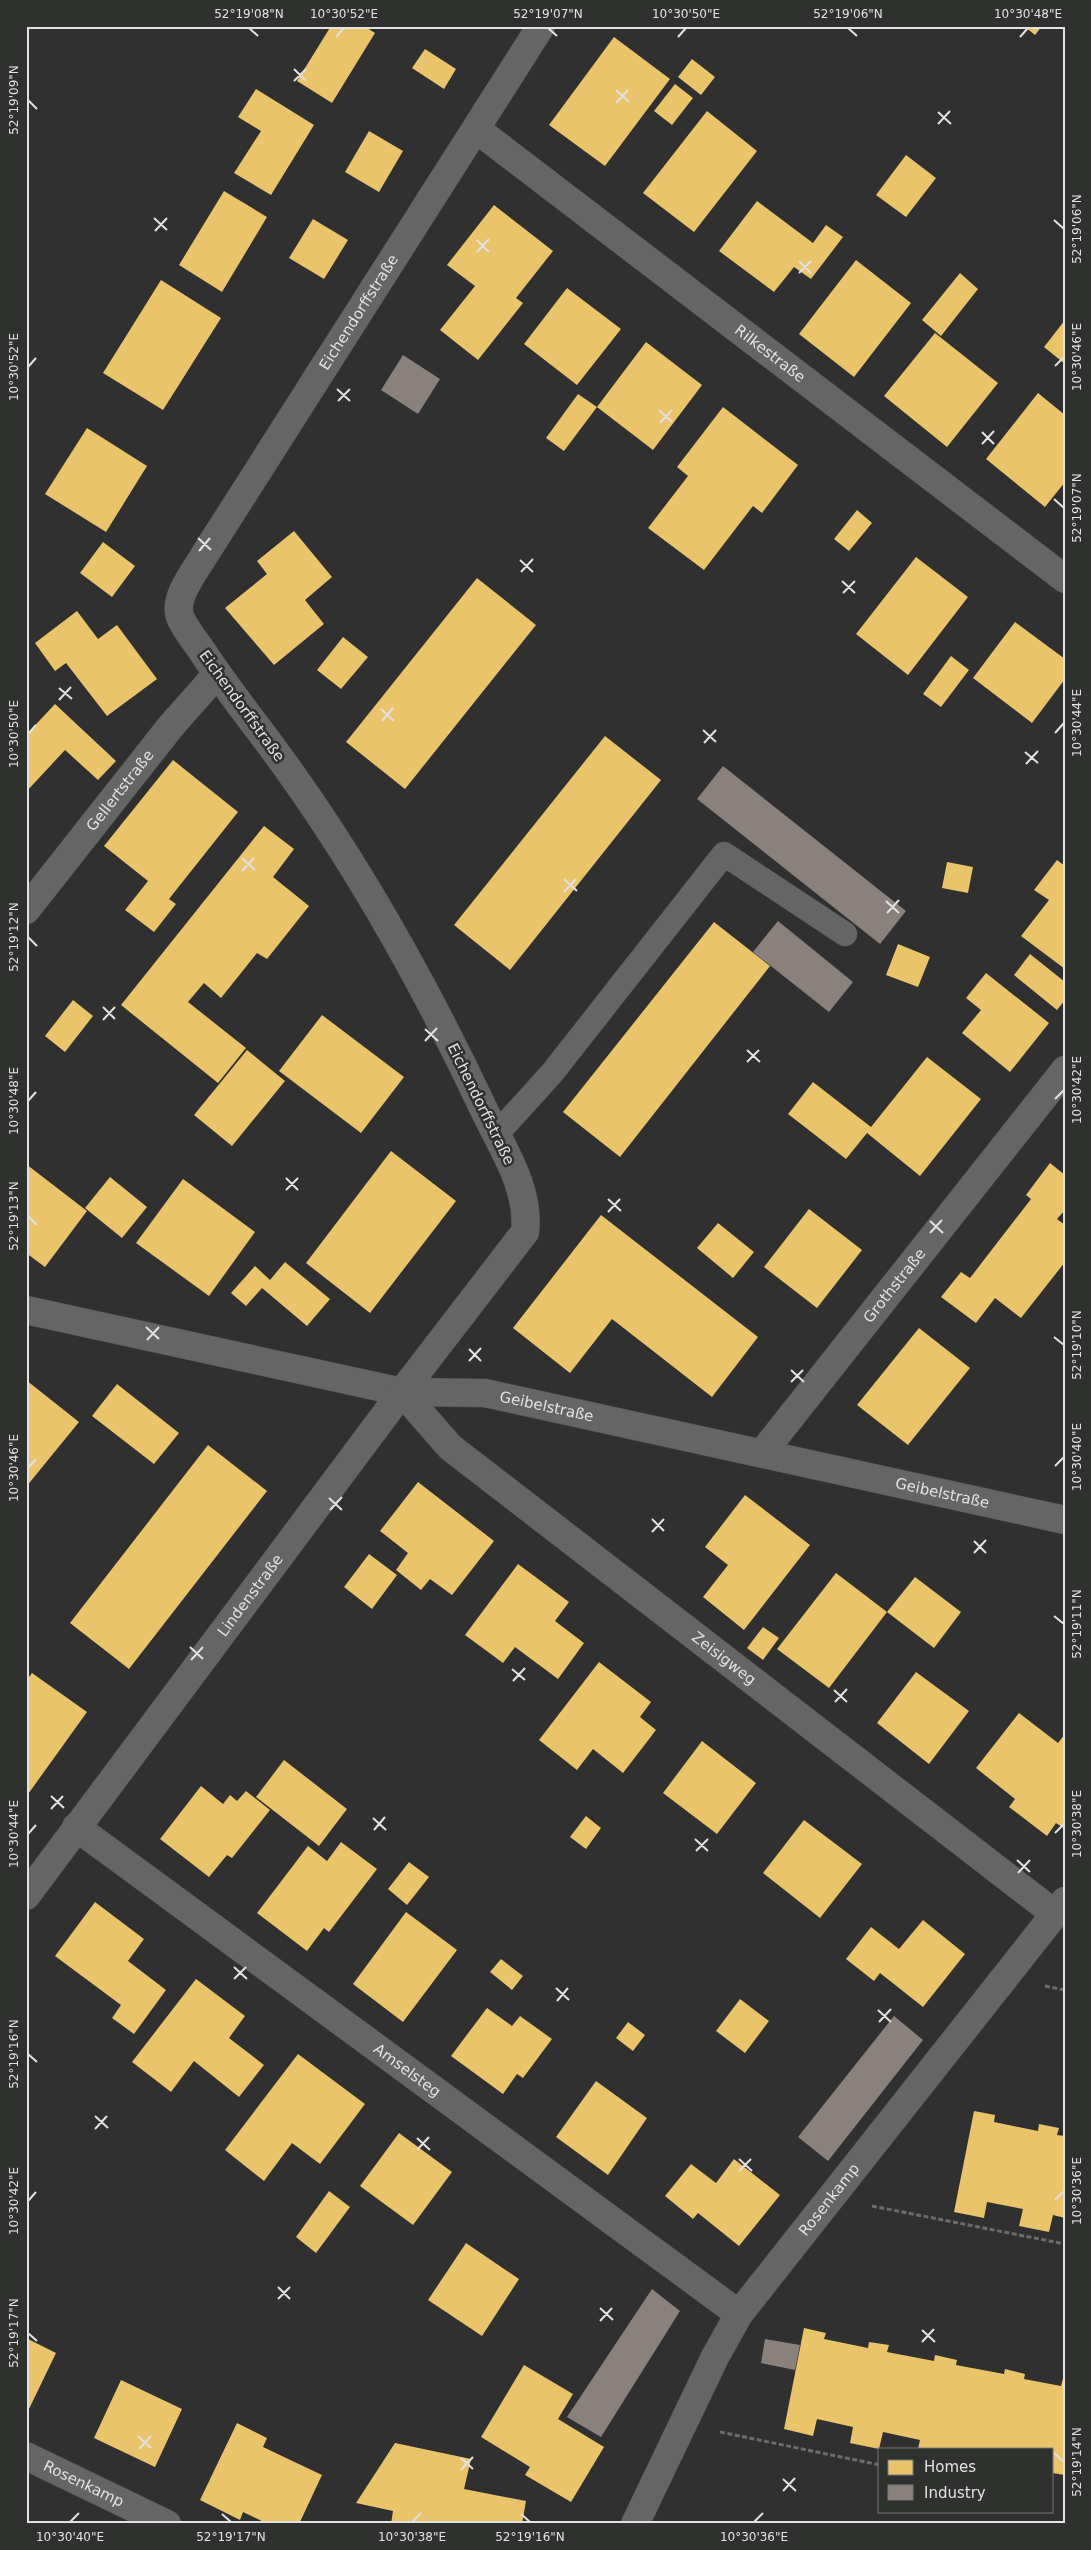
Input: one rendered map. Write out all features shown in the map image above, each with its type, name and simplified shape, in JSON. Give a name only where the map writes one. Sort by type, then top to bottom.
[{"type":"street","name":"Eichendorffstraße","points":[[402,1392],[525,1232],[527,1215],[519,1182],[437,1014],[350,859],[285,765],[217,674],[180,618],[180,601],[184,586],[541,26]]},
{"type":"street","name":"Rilkestraße","points":[[476,129],[1065,579]]},
{"type":"street","name":"Gellertstraße","points":[[26,910],[171,726],[217,674]]},
{"type":"street","name":"Grothstraße","points":[[763,1452],[1065,1070]]},
{"type":"street","name":"Geibelstraße","points":[[26,1310],[402,1392],[484,1393],[763,1452],[1065,1520]]},
{"type":"street","name":"Lindenstraße","points":[[26,1896],[402,1392]]},
{"type":"street","name":"Zeisigweg","points":[[402,1392],[450,1447],[1060,1908]]},
{"type":"street","name":"Amselsteg","points":[[76,1827],[739,2314]]},
{"type":"street","name":"Rosenkamp","points":[[635,2524],[715,2357],[739,2314],[1060,1908]]},
{"type":"street","name":"Rosenkamp","points":[[26,2456],[167,2524]]},
{"type":"lane","points":[[496,1135],[552,1073],[724,854],[845,934]]},
{"type":"path","points":[[832,2198],[1065,2244]]},
{"type":"path","points":[[683,2424],[878,2465]]},
{"type":"building: Homes","points":[[331,26],[364,26],[375,33],[332,103],[297,81]]},
{"type":"building: Homes","points":[[1024,26],[1042,26],[1035,35]]},
{"type":"building: Homes","points":[[614,37],[670,79],[605,166],[549,125]]},
{"type":"building: Homes","points":[[425,49],[456,69],[444,89],[412,68]]},
{"type":"building: Homes","points":[[692,59],[715,77],[701,95],[678,77]]},
{"type":"building: Homes","points":[[675,84],[693,98],[672,125],[654,111]]},
{"type":"building: Homes","points":[[256,89],[314,125],[271,195],[234,173],[261,131],[238,117]]},
{"type":"building: Homes","points":[[707,111],[757,151],[694,232],[643,193]]},
{"type":"building: Homes","points":[[369,131],[403,151],[379,192],[345,172]]},
{"type":"building: Homes","points":[[906,155],[936,178],[906,217],[876,195]]},
{"type":"building: Homes","points":[[224,191],[267,217],[222,292],[179,265]]},
{"type":"building: Homes","points":[[757,201],[813,243],[826,225],[843,237],[811,279],[794,267],[774,292],[719,251]]},
{"type":"building: Homes","points":[[494,205],[553,251],[516,298],[523,303],[478,360],[440,330],[475,286],[447,265]]},
{"type":"building: Homes","points":[[313,219],[348,240],[324,279],[289,258]]},
{"type":"building: Homes","points":[[856,260],[911,303],[854,377],[799,334]]},
{"type":"building: Homes","points":[[960,273],[978,289],[941,336],[922,320]]},
{"type":"building: Homes","points":[[161,280],[221,318],[163,410],[103,373]]},
{"type":"building: Homes","points":[[567,288],[621,329],[577,385],[524,344]]},
{"type":"building: Homes","points":[[1065,320],[1065,364],[1044,347]]},
{"type":"building: Homes","points":[[935,333],[998,383],[947,447],[884,396]]},
{"type":"building: Homes","points":[[646,342],[702,385],[653,450],[597,407]]},
{"type":"building: Homes","points":[[1038,393],[1065,415],[1065,482],[1045,507],[986,459]]},
{"type":"building: Homes","points":[[578,394],[597,407],[564,451],[546,438]]},
{"type":"building: Homes","points":[[723,407],[798,465],[762,513],[753,506],[704,570],[648,528],[688,476],[677,467]]},
{"type":"building: Homes","points":[[87,428],[147,466],[106,532],[45,494]]},
{"type":"building: Homes","points":[[857,510],[872,523],[849,551],[834,539]]},
{"type":"building: Homes","points":[[294,531],[332,577],[305,600],[324,624],[274,665],[225,608],[267,574],[257,561]]},
{"type":"building: Homes","points":[[103,542],[135,566],[112,597],[80,573]]},
{"type":"building: Homes","points":[[916,557],[968,597],[908,675],[856,634]]},
{"type":"building: Homes","points":[[477,578],[536,625],[405,789],[346,742]]},
{"type":"building: Homes","points":[[77,611],[98,639],[117,625],[157,679],[107,716],[66,663],[55,671],[35,643]]},
{"type":"building: Homes","points":[[1015,622],[1065,659],[1065,679],[1032,723],[973,678]]},
{"type":"building: Homes","points":[[343,637],[368,657],[341,689],[317,670]]},
{"type":"building: Homes","points":[[951,656],[969,670],[941,707],[923,694]]},
{"type":"building: Homes","points":[[55,704],[116,761],[98,780],[65,750],[26,792],[26,735]]},
{"type":"building: Homes","points":[[605,736],[661,780],[510,970],[454,925]]},
{"type":"building: Homes","points":[[173,760],[238,812],[169,899],[176,904],[154,932],[125,910],[148,881],[104,846]]},
{"type":"building: Homes","points":[[264,826],[294,849],[273,877],[309,906],[267,959],[257,953],[221,998],[204,983],[188,1002],[246,1048],[218,1083],[121,1005]]},
{"type":"building: Homes","points":[[1057,860],[1065,866],[1065,969],[1021,936],[1049,900],[1034,890]]},
{"type":"building: Homes","points":[[947,862],[973,867],[968,893],[942,888]]},
{"type":"building: Homes","points":[[714,922],[770,966],[620,1157],[563,1112]]},
{"type":"building: Homes","points":[[898,944],[930,957],[918,987],[886,975]]},
{"type":"building: Homes","points":[[1030,954],[1065,982],[1065,1000],[1057,1010],[1014,975]]},
{"type":"building: Homes","points":[[986,973],[1049,1023],[1010,1072],[962,1033],[981,1010],[966,998]]},
{"type":"building: Homes","points":[[73,1000],[93,1016],[65,1052],[45,1036]]},
{"type":"building: Homes","points":[[322,1015],[404,1077],[361,1133],[279,1071]]},
{"type":"building: Homes","points":[[247,1050],[285,1081],[232,1146],[194,1115]]},
{"type":"building: Homes","points":[[927,1057],[981,1099],[920,1176],[867,1133],[846,1159],[788,1114],[813,1082],[871,1127]]},
{"type":"building: Homes","points":[[391,1151],[456,1201],[370,1313],[306,1263]]},
{"type":"building: Homes","points":[[1050,1163],[1065,1175],[1065,1210],[1057,1219],[1065,1225],[1065,1262],[1021,1318],[995,1298],[976,1323],[941,1297],[961,1272],[970,1278],[1031,1199],[1026,1195]]},
{"type":"building: Homes","points":[[26,1164],[87,1211],[45,1267],[26,1253]]},
{"type":"building: Homes","points":[[110,1177],[147,1207],[122,1238],[85,1208]]},
{"type":"building: Homes","points":[[183,1179],[255,1232],[209,1296],[136,1243]]},
{"type":"building: Homes","points":[[809,1209],[862,1250],[817,1308],[764,1267]]},
{"type":"building: Homes","points":[[601,1215],[758,1337],[712,1397],[612,1319],[570,1373],[513,1328]]},
{"type":"building: Homes","points":[[718,1223],[754,1252],[733,1278],[697,1248]]},
{"type":"building: Homes","points":[[285,1262],[330,1299],[307,1326],[262,1288],[246,1306],[231,1293],[255,1266],[270,1280]]},
{"type":"building: Homes","points":[[919,1328],[970,1368],[908,1445],[857,1405]]},
{"type":"building: Homes","points":[[26,1380],[79,1422],[26,1487]]},
{"type":"building: Homes","points":[[117,1384],[179,1433],[154,1464],[92,1416]]},
{"type":"building: Homes","points":[[208,1445],[267,1491],[129,1669],[70,1623]]},
{"type":"building: Homes","points":[[418,1482],[494,1541],[452,1595],[430,1579],[421,1590],[396,1570],[408,1553],[380,1531]]},
{"type":"building: Homes","points":[[745,1495],[810,1545],[744,1630],[703,1597],[728,1565],[705,1547]]},
{"type":"building: Homes","points":[[369,1554],[397,1575],[372,1609],[344,1587]]},
{"type":"building: Homes","points":[[518,1564],[569,1602],[555,1621],[584,1643],[558,1679],[515,1647],[503,1663],[465,1635]]},
{"type":"building: Homes","points":[[836,1573],[887,1612],[829,1688],[777,1649]]},
{"type":"building: Homes","points":[[915,1577],[961,1612],[934,1648],[887,1612]]},
{"type":"building: Homes","points":[[763,1627],[779,1638],[763,1660],[747,1648]]},
{"type":"building: Homes","points":[[599,1662],[651,1702],[640,1717],[656,1730],[623,1773],[593,1749],[577,1770],[539,1740]]},
{"type":"building: Homes","points":[[916,1672],[969,1711],[929,1764],[877,1723]]},
{"type":"building: Homes","points":[[32,1673],[87,1712],[26,1797],[26,1681]]},
{"type":"building: Homes","points":[[1019,1713],[1058,1743],[1065,1734],[1065,1829],[1056,1823],[1047,1836],[1009,1807],[1015,1799],[976,1768]]},
{"type":"building: Homes","points":[[702,1741],[756,1783],[717,1834],[663,1793]]},
{"type":"building: Homes","points":[[284,1760],[347,1809],[319,1846],[256,1797]]},
{"type":"building: Homes","points":[[201,1786],[223,1804],[230,1795],[237,1801],[246,1791],[270,1810],[232,1858],[227,1855],[209,1877],[160,1839]]},
{"type":"building: Homes","points":[[586,1816],[601,1828],[586,1849],[570,1837]]},
{"type":"building: Homes","points":[[804,1820],[862,1864],[820,1918],[763,1873]]},
{"type":"building: Homes","points":[[341,1842],[377,1869],[329,1932],[324,1928],[307,1951],[257,1913],[308,1846],[327,1861]]},
{"type":"building: Homes","points":[[409,1862],[429,1877],[407,1905],[388,1889]]},
{"type":"building: Homes","points":[[95,1902],[144,1939],[128,1961],[166,1990],[134,2034],[112,2018],[121,2005],[55,1956]]},
{"type":"building: Homes","points":[[406,1912],[457,1950],[403,2022],[353,1984]]},
{"type":"building: Homes","points":[[923,1920],[965,1954],[923,2007],[880,1973],[874,1981],[846,1959],[871,1927],[899,1949]]},
{"type":"building: Homes","points":[[501,1959],[523,1976],[512,1990],[490,1972]]},
{"type":"building: Homes","points":[[196,1979],[245,2016],[229,2038],[264,2065],[239,2097],[194,2061],[171,2092],[132,2062]]},
{"type":"building: Homes","points":[[740,1999],[769,2021],[745,2053],[716,2031]]},
{"type":"building: Homes","points":[[487,2008],[512,2026],[520,2016],[552,2039],[523,2078],[517,2074],[503,2094],[451,2056]]},
{"type":"building: Homes","points":[[628,2022],[645,2035],[633,2051],[616,2038]]},
{"type":"building: Homes","points":[[298,2054],[365,2104],[320,2164],[292,2143],[264,2181],[225,2150]]},
{"type":"building: Homes","points":[[596,2081],[647,2118],[608,2175],[556,2137]]},
{"type":"building: Homes","points":[[974,2111],[995,2115],[994,2122],[1038,2131],[1039,2124],[1059,2128],[1057,2135],[1065,2136],[1065,2218],[1053,2215],[1049,2232],[1019,2226],[1023,2209],[987,2202],[984,2218],[954,2212]]},
{"type":"building: Homes","points":[[399,2133],[452,2172],[413,2225],[360,2186]]},
{"type":"building: Homes","points":[[734,2159],[780,2195],[739,2246],[698,2213],[693,2219],[665,2196],[691,2164],[716,2183]]},
{"type":"building: Homes","points":[[329,2191],[350,2207],[316,2253],[296,2237]]},
{"type":"building: Homes","points":[[466,2243],[519,2279],[482,2336],[428,2300]]},
{"type":"building: Homes","points":[[804,2328],[826,2333],[824,2339],[868,2348],[869,2342],[889,2345],[887,2352],[934,2361],[935,2355],[957,2360],[956,2365],[1004,2374],[1005,2369],[1025,2374],[1024,2379],[1061,2386],[1065,2371],[1065,2475],[1054,2473],[1054,2448],[918,2448],[920,2440],[883,2432],[878,2449],[850,2443],[853,2427],[817,2419],[813,2436],[784,2429]]},
{"type":"building: Homes","points":[[26,2338],[56,2353],[29,2409],[26,2407]]},
{"type":"building: Homes","points":[[524,2365],[573,2394],[558,2419],[604,2447],[571,2502],[525,2475],[530,2467],[481,2437]]},
{"type":"building: Homes","points":[[121,2380],[182,2409],[155,2467],[94,2438]]},
{"type":"building: Homes","points":[[237,2423],[267,2438],[263,2447],[322,2475],[299,2524],[268,2524],[243,2512],[240,2520],[200,2500]]},
{"type":"building: Homes","points":[[395,2443],[471,2459],[464,2489],[526,2501],[522,2524],[391,2524],[393,2511],[356,2503]]},
{"type":"building: Industry","points":[[403,355],[440,379],[418,414],[381,390]]},
{"type":"building: Industry","points":[[723,766],[906,911],[880,944],[697,799]]},
{"type":"building: Industry","points":[[778,921],[853,982],[829,1012],[753,952]]},
{"type":"building: Industry","points":[[894,2016],[923,2040],[828,2161],[798,2137]]},
{"type":"building: Industry","points":[[652,2289],[680,2311],[601,2437],[567,2417]]},
{"type":"building: Industry","points":[[765,2339],[800,2345],[795,2370],[761,2363]]}]
